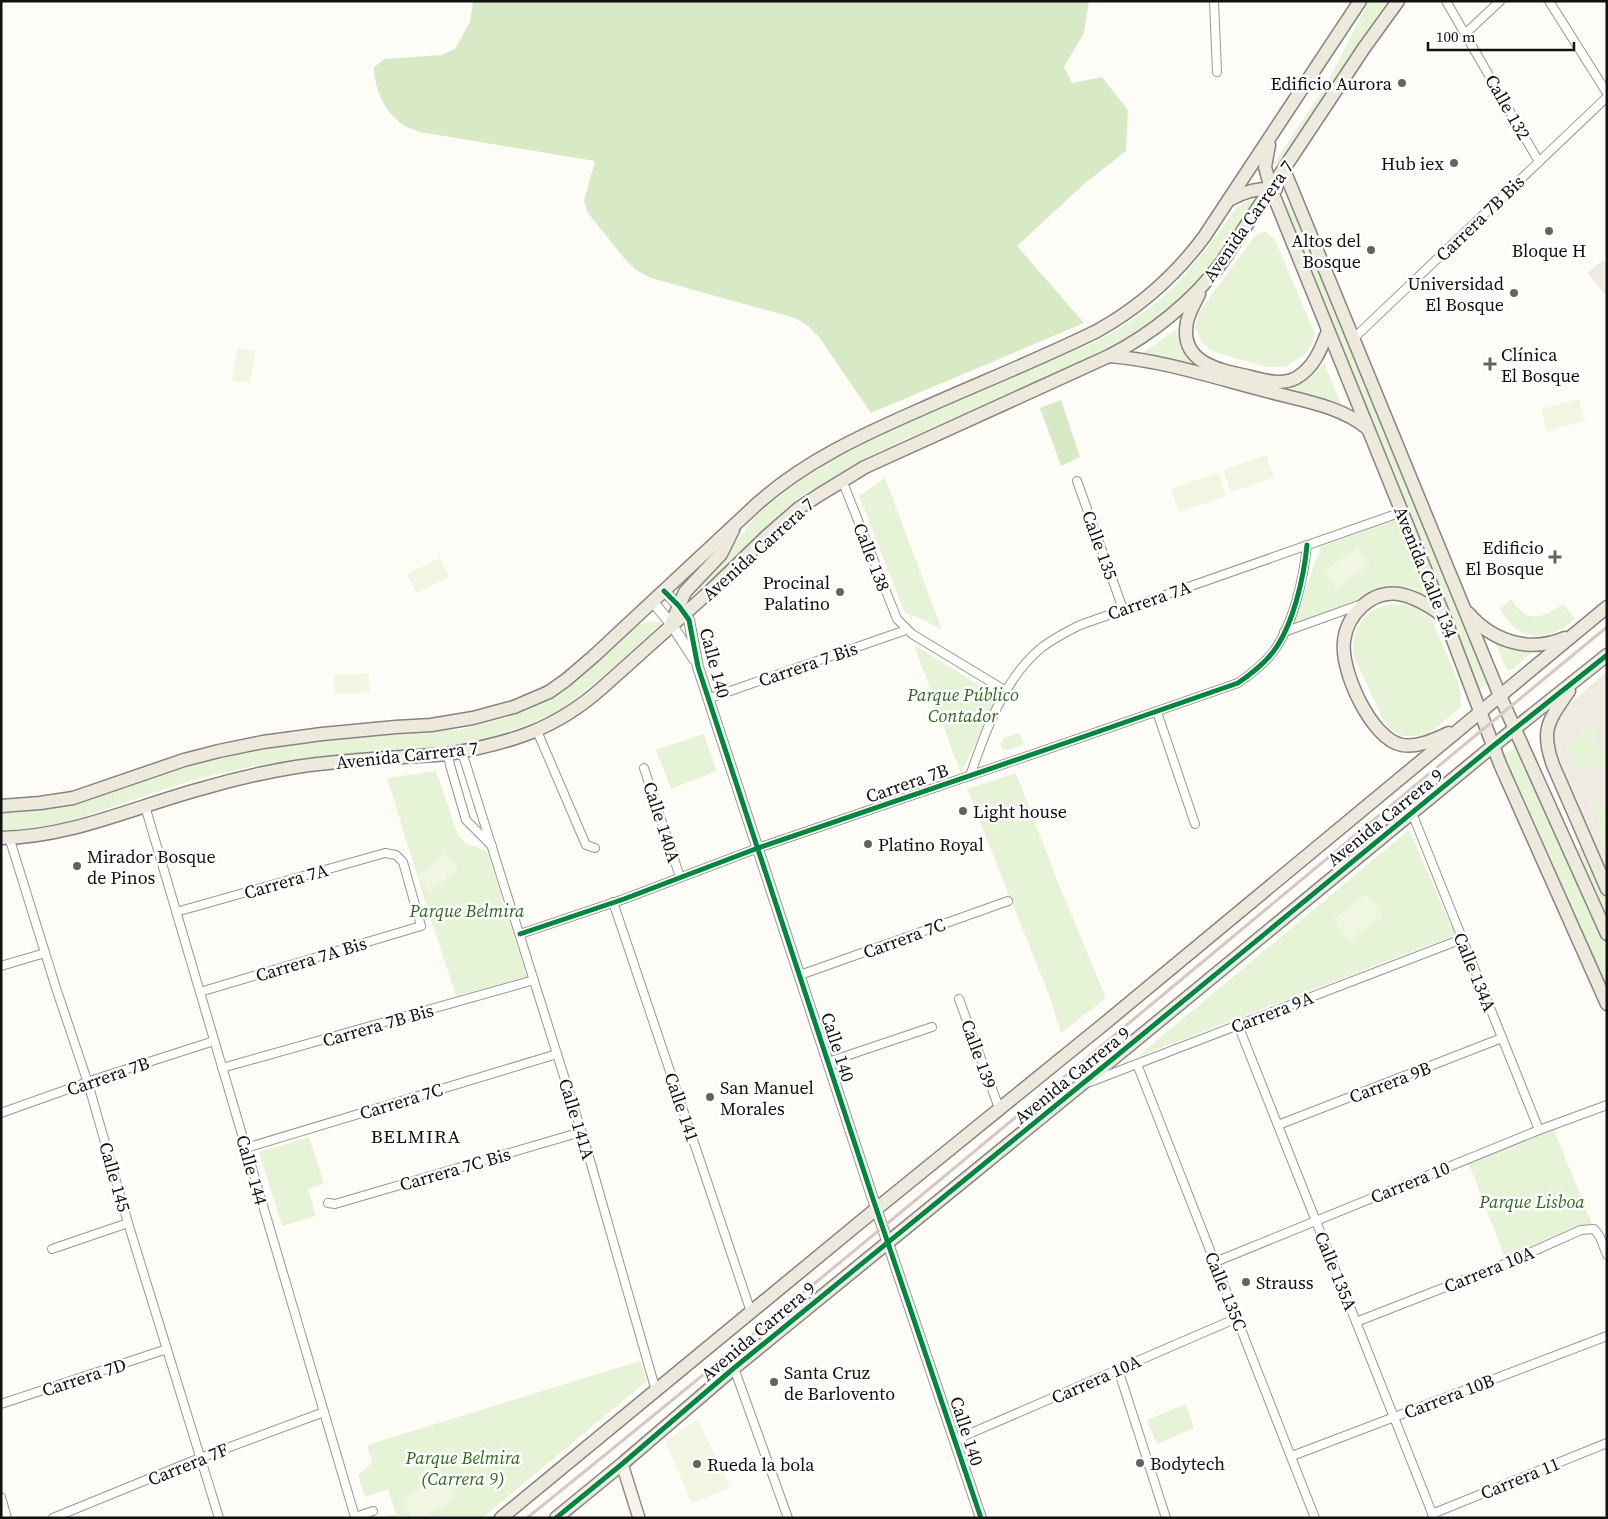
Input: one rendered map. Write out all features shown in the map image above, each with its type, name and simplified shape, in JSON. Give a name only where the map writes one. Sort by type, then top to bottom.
[{"type":"main road","name":"Avenida Carrera 7","points":[[1,806],[40,804],[73,798],[184,760],[263,742],[322,734],[396,727],[431,726],[473,718],[514,707],[548,692],[566,680],[778,485],[841,446],[1081,339],[1118,319],[1155,291],[1187,259],[1204,237],[1360,1]]},
{"type":"main road","name":"Avenida Carrera 7","points":[[5,838],[78,827],[202,788],[295,767],[462,752],[500,743],[537,731],[569,714],[587,702],[672,625],[682,609],[786,520],[819,495],[865,467],[1109,356],[1164,320],[1202,288],[1222,262],[1364,48],[1398,1]]},
{"type":"main road","name":"Avenida Calle 134","points":[[1272,135],[1265,164],[1271,189],[1444,616],[1493,746],[1607,1004]]},
{"type":"main road","name":"Avenida Calle 134","points":[[1284,170],[1500,696],[1607,934]]},
{"type":"main road","points":[[1229,200],[1248,191],[1271,189],[1293,193]]},
{"type":"main road","points":[[1202,288],[1190,313],[1186,333],[1188,342],[1196,357],[1214,368],[1269,381],[1288,382],[1307,370],[1319,353],[1328,331]]},
{"type":"main road","points":[[1109,356],[1145,361],[1339,411],[1358,420],[1367,428]]},
{"type":"main road","points":[[682,609],[688,588],[720,554],[737,523]]},
{"type":"main road","points":[[1444,616],[1422,602],[1398,594],[1388,595],[1367,602],[1355,614],[1349,624],[1344,641],[1344,659],[1355,689],[1369,718],[1381,733],[1395,743],[1404,745],[1424,743],[1463,727]]},
{"type":"main road","name":"Avenida Carrera 9","points":[[502,1518],[877,1208],[1104,1024],[1607,607]]},
{"type":"main road","points":[[1464,608],[1486,630],[1508,641],[1522,645],[1553,643],[1574,634]]},
{"type":"main road","name":"Avenida Carrera 9","points":[[556,1518],[888,1241],[1607,655]]},
{"type":"main road","points":[[1576,681],[1548,724],[1547,747],[1607,889]]},
{"type":"main road","points":[[1548,803],[1585,838]]},
{"type":"main road","points":[[622,1464],[639,1518]]},
{"type":"street","points":[[1214,1],[1217,72]]},
{"type":"street","name":"Calle 132","points":[[1446,1],[1539,162]]},
{"type":"street","points":[[1465,34],[1500,1]]},
{"type":"street","points":[[1549,1],[1607,93]]},
{"type":"street","name":"Carrera 7B Bis","points":[[1353,339],[1607,97]]},
{"type":"street","name":"Calle 138","points":[[842,480],[893,611],[906,630]]},
{"type":"street","name":"Calle 135","points":[[1077,481],[1123,609]]},
{"type":"street","name":"Carrera 7A","points":[[970,776],[984,738],[1006,691],[1025,665],[1054,638],[1080,624],[1402,512]]},
{"type":"street","points":[[1284,632],[1301,586],[1307,545]]},
{"type":"street","name":"Calle 140","points":[[664,591],[682,609],[690,626],[698,667],[710,698],[828,1062],[980,1518]]},
{"type":"street","name":"Calle 140","points":[[652,602],[672,625],[698,667]]},
{"type":"street","points":[[1284,632],[1367,602]]},
{"type":"street","points":[[906,630],[1006,691]]},
{"type":"street","name":"Carrera 7 Bis","points":[[710,698],[906,630]]},
{"type":"street","name":"Carrera 7B","points":[[520,934],[613,902],[758,848],[1238,683],[1255,671],[1274,652],[1284,632]]},
{"type":"street","points":[[1157,712],[1195,824]]},
{"type":"street","points":[[537,731],[586,845],[595,848]]},
{"type":"street","name":"Calle 141A","points":[[462,752],[581,1132],[656,1391]]},
{"type":"street","name":"Calle 141A","points":[[448,754],[466,820],[493,847]]},
{"type":"street","name":"Calle 140A","points":[[644,768],[680,877]]},
{"type":"street","name":"Calle 144","points":[[145,806],[355,1517],[373,1511]]},
{"type":"street","name":"Calle 134A","points":[[1412,813],[1538,1130]]},
{"type":"street","name":"Calle 145","points":[[5,838],[88,1083],[128,1223],[219,1518]]},
{"type":"street","name":"Carrera 7A","points":[[176,912],[385,854],[396,855],[403,862],[421,926]]},
{"type":"street","name":"Carrera 7C","points":[[800,975],[1008,900]]},
{"type":"street","name":"Calle 141","points":[[613,902],[751,1312]]},
{"type":"street","name":"Carrera 7A Bis","points":[[200,992],[421,926]]},
{"type":"street","name":"Carrera 9A","points":[[1081,1085],[1462,939]]},
{"type":"street","points":[[1,966],[45,952]]},
{"type":"street","name":"Carrera 7B Bis","points":[[222,1068],[534,980]]},
{"type":"street","name":"Calle 139","points":[[959,999],[999,1108]]},
{"type":"street","name":"Calle 135A","points":[[1238,1025],[1433,1516]]},
{"type":"street","points":[[828,1062],[932,1027]]},
{"type":"street","name":"Carrera 9B","points":[[1278,1125],[1502,1038]]},
{"type":"street","name":"Carrera 7B","points":[[1,1113],[102,1077],[214,1041]]},
{"type":"street","name":"Carrera 7C","points":[[246,1148],[557,1054]]},
{"type":"street","name":"Calle 135C","points":[[1137,1064],[1316,1518]]},
{"type":"street","name":"Carrera 10","points":[[1215,1262],[1538,1130],[1607,1105]]},
{"type":"street","name":"Carrera 7C Bis","points":[[328,1203],[336,1204],[581,1132]]},
{"type":"street","points":[[52,1249],[128,1223]]},
{"type":"street","name":"Carrera 10A","points":[[1356,1322],[1507,1263],[1580,1230],[1594,1229],[1607,1255]]},
{"type":"street","name":"Carrera 10A","points":[[955,1440],[1237,1318]]},
{"type":"street","name":"Carrera 10B","points":[[1292,1456],[1607,1336]]},
{"type":"street","name":"Carrera 7D","points":[[1,1404],[167,1349]]},
{"type":"street","points":[[734,1368],[788,1518]]},
{"type":"street","points":[[1118,1369],[1166,1518]]},
{"type":"street","name":"Carrera 7F","points":[[53,1518],[200,1458],[324,1412]]},
{"type":"street","name":"Carrera 11","points":[[1433,1516],[1607,1443]]},
{"type":"street","points":[[1,1497],[8,1518]]},
{"type":"green space","points":[[473,1],[1089,1],[1084,33],[1064,67],[1072,83],[1102,77],[1128,110],[1126,151],[1084,184],[1017,246],[1084,323],[871,413],[819,337],[808,326],[795,318],[651,278],[636,270],[588,213],[584,201],[595,161],[420,132],[405,126],[392,115],[386,108],[376,84],[374,67],[385,59],[441,55],[455,49],[470,22]]},
{"type":"green space","points":[[1369,1],[1392,1],[1279,166],[1274,163],[1325,87]]},
{"type":"green space","points":[[1249,200],[1256,202],[1209,270],[1179,303],[1148,327],[1115,347],[864,459],[796,500],[688,600],[691,593],[722,560],[760,511],[783,492],[859,445],[1036,366],[1091,344],[1114,332],[1147,310],[1175,286],[1205,251],[1238,206]]},
{"type":"green space","points":[[1291,202],[1489,683],[1478,689],[1285,208]]},
{"type":"green space","points":[[1266,232],[1275,240],[1315,334],[1311,345],[1304,355],[1285,367],[1267,367],[1212,351],[1201,341],[1195,328],[1199,312],[1254,237],[1259,233]]},
{"type":"green space","points":[[1177,329],[1178,341],[1182,350],[1197,368],[1141,354]]},
{"type":"green space","points":[[237,348],[255,351],[250,383],[232,381]]},
{"type":"green space","points":[[1324,363],[1342,407],[1280,388],[1305,381]]},
{"type":"green space","points":[[1579,399],[1585,421],[1547,431],[1541,409]]},
{"type":"green space","points":[[1061,400],[1080,457],[1061,466],[1040,408]]},
{"type":"green space","points":[[1266,455],[1274,477],[1231,492],[1223,470]]},
{"type":"green space","points":[[1218,473],[1226,496],[1179,512],[1171,489]]},
{"type":"green space","points":[[885,478],[942,630],[922,619],[905,613],[859,496]]},
{"type":"green space","points":[[1396,520],[1428,598],[1413,588],[1398,587],[1293,624],[1321,546]]},
{"type":"green space","points":[[1358,547],[1370,564],[1336,588],[1324,571]]},
{"type":"green space","points":[[440,558],[449,577],[416,593],[407,574]]},
{"type":"green space","points":[[1511,599],[1517,607],[1529,616],[1541,616],[1563,604],[1575,619],[1564,627],[1544,636],[1525,634],[1516,629],[1500,609]]},
{"type":"green space","points":[[1402,604],[1417,607],[1431,618],[1456,676],[1460,690],[1461,707],[1426,736],[1402,736],[1392,730],[1384,721],[1354,657],[1353,648],[1356,632],[1364,618],[1377,608],[1386,605]]},
{"type":"green space","points":[[651,621],[662,623],[601,678],[560,710],[532,723],[493,737],[440,748],[323,757],[254,766],[192,780],[67,822],[22,830],[1,831],[1,813],[18,813],[86,801],[184,768],[255,749],[339,739],[464,729],[502,719],[532,708],[560,693],[589,670],[636,626]]},
{"type":"green space","points":[[1495,643],[1511,648],[1535,650],[1511,670],[1507,670]]},
{"type":"green space","name":"Parque Público Contador","points":[[914,645],[997,696],[961,774]]},
{"type":"green space","points":[[368,673],[370,692],[335,694],[334,675]]},
{"type":"green space","points":[[1591,725],[1598,733],[1591,738],[1605,754],[1607,753],[1607,769],[1605,771],[1597,761],[1590,768],[1582,771],[1576,770],[1566,747]]},
{"type":"green space","points":[[1019,733],[1024,744],[1009,750],[1003,749],[1000,744],[1004,738]]},
{"type":"green space","points":[[704,734],[717,771],[671,789],[656,750]]},
{"type":"green space","points":[[1515,748],[1607,949],[1607,993],[1501,756]]},
{"type":"green space","name":"Parque Belmira","points":[[436,771],[458,835],[467,844],[487,851],[527,977],[456,996],[387,778]]},
{"type":"green space","points":[[1016,773],[1059,885],[1106,998],[1061,1033],[1050,998],[967,789]]},
{"type":"green space","points":[[1591,797],[1607,816],[1607,853],[1602,842],[1599,818],[1588,799]]},
{"type":"green space","points":[[1409,830],[1455,935],[1137,1057]]},
{"type":"green space","points":[[1584,845],[1607,898],[1607,916],[1577,850]]},
{"type":"green space","points":[[445,853],[458,869],[430,892],[418,876]]},
{"type":"green space","points":[[1366,894],[1383,915],[1350,941],[1333,920]]},
{"type":"green space","name":"Parque Lisboa","points":[[1552,1125],[1594,1229],[1507,1263],[1467,1159]]},
{"type":"green space","points":[[309,1137],[324,1184],[308,1189],[316,1216],[282,1226],[259,1152]]},
{"type":"green space","name":"Parque Belmira (Carrera 9)","points":[[640,1361],[647,1381],[482,1518],[383,1518],[396,1514],[388,1489],[365,1497],[358,1475],[372,1463],[367,1445]]},
{"type":"green space","points":[[1186,1404],[1194,1428],[1157,1444],[1147,1420]]},
{"type":"green space","name":"Rueda la bola","points":[[698,1420],[730,1488],[692,1503],[665,1441]]},
{"type":"green space","points":[[445,1475],[458,1497],[424,1518],[412,1518],[402,1500]]},
{"type":"shaded area","points":[[1603,260],[1607,264],[1607,296],[1587,273]]},
{"type":"shaded area","points":[[1607,671],[1607,753],[1605,754],[1591,739],[1597,733],[1591,725],[1566,747],[1576,770],[1586,770],[1597,761],[1605,771],[1607,769],[1607,793],[1605,795],[1607,798],[1607,816],[1591,797],[1588,799],[1599,818],[1602,842],[1607,853],[1607,873],[1557,760],[1552,737],[1555,722],[1563,710]]},
{"type":"railway","points":[[527,1518],[798,1297],[1607,627]]},
{"type":"cycle path","points":[[520,934],[624,899],[758,848],[1238,683],[1257,669],[1269,657],[1280,641],[1296,601],[1307,545]]},
{"type":"cycle path","points":[[664,591],[679,606],[689,620],[698,667],[873,1199],[981,1518]]},
{"type":"cycle path","points":[[556,1518],[734,1368],[1493,746],[1607,655]]},
{"type":"place","name":"Edificio Aurora","points":[[1402,83]]},
{"type":"place","name":"Hub iex","points":[[1454,163]]},
{"type":"place","name":"Bloque H","points":[[1549,231]]},
{"type":"place","name":"Altos del Bosque","points":[[1371,250]]},
{"type":"place","name":"Universidad El Bosque","points":[[1514,293]]},
{"type":"place","name":"Clínica El Bosque","points":[[1490,364]]},
{"type":"place","name":"Edificio El Bosque","points":[[1555,557]]},
{"type":"place","name":"Procinal Palatino","points":[[840,592]]},
{"type":"place","name":"Light house","points":[[963,811]]},
{"type":"place","name":"Platino Royal","points":[[868,844]]},
{"type":"place","name":"Mirador Bosque de Pinos","points":[[77,866]]},
{"type":"place","name":"San Manuel Morales","points":[[710,1097]]},
{"type":"place","name":"Strauss","points":[[1246,1282]]},
{"type":"place","name":"Santa Cruz de Barlovento","points":[[774,1382]]},
{"type":"place","name":"Bodytech","points":[[1140,1463]]},
{"type":"place","name":"Rueda la bola","points":[[697,1464]]},
{"type":"district","name":"BELMIRA","points":[[416,1136]]}]
